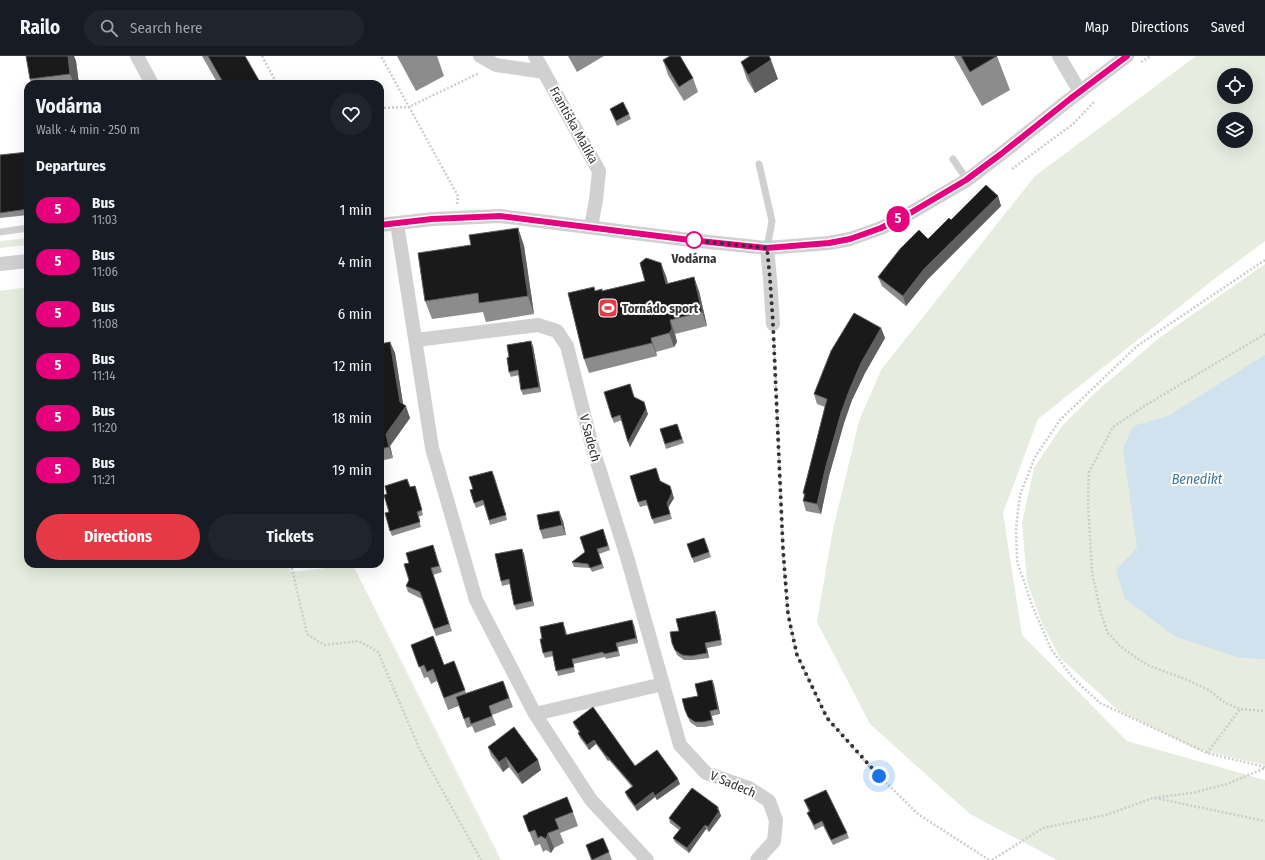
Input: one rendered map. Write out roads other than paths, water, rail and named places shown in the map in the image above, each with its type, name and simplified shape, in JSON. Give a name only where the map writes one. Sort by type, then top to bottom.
[{"type":"street","points":[[137,56],[150,80]]},
{"type":"street","name":"Františka Malíka","points":[[480,56],[496,65],[544,72]]},
{"type":"street","name":"Františka Malíka","points":[[535,56],[599,171],[596,200],[591,226]]},
{"type":"street","points":[[1059,56],[1080,92]]},
{"type":"street","points":[[384,225],[500,216],[591,226],[690,240],[767,248],[829,243],[850,239],[881,228],[912,212],[966,180],[1080,92],[1133,60]]},
{"type":"street","points":[[397,223],[432,448],[476,600],[535,714],[591,800],[647,860]]},
{"type":"street","points":[[767,248],[773,324]]},
{"type":"street","points":[[0,264],[24,261]]},
{"type":"street","name":"V Sadech","points":[[416,340],[538,325],[557,331],[567,346],[592,446],[627,557],[680,745],[706,773],[749,788],[769,801],[776,820],[774,841],[757,860]]},
{"type":"street","points":[[535,714],[663,684]]},
{"type":"lane","points":[[953,159],[966,180]]},
{"type":"lane","points":[[759,164],[772,221],[767,248]]},
{"type":"lane","points":[[0,232],[24,229]]},
{"type":"water","name":"Benedikt","points":[[1265,355],[1265,659],[1240,658],[1174,636],[1125,599],[1116,570],[1137,548],[1123,449],[1133,426],[1168,416]]},
{"type":"place","name":"Vodárna","points":[[694,240]]},
{"type":"place","name":"Tornádo sport","points":[[608,308]]}]
